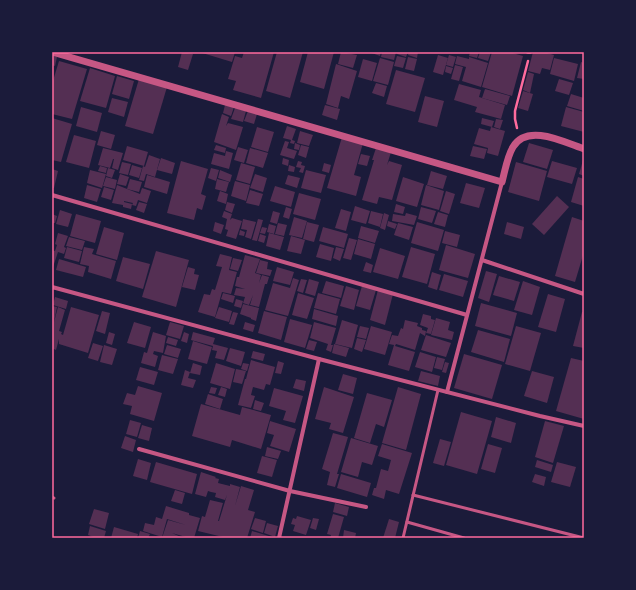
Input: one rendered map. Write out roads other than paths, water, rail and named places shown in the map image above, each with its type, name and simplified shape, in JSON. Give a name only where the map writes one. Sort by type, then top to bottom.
[{"type":"street","points":[[52,52],[502,182]]},
{"type":"street","points":[[447,392],[507,162],[513,147],[522,137],[536,135],[584,149]]},
{"type":"street","points":[[52,194],[467,315]]},
{"type":"street","points":[[482,260],[584,294]]},
{"type":"street","points":[[52,287],[319,360],[584,426]]},
{"type":"street","points":[[280,538],[319,360]]},
{"type":"street","points":[[139,449],[290,491],[366,507]]},
{"type":"lane","points":[[403,538],[438,390]]},
{"type":"lane","points":[[413,495],[584,538]]},
{"type":"lane","points":[[407,522],[464,538]]}]
